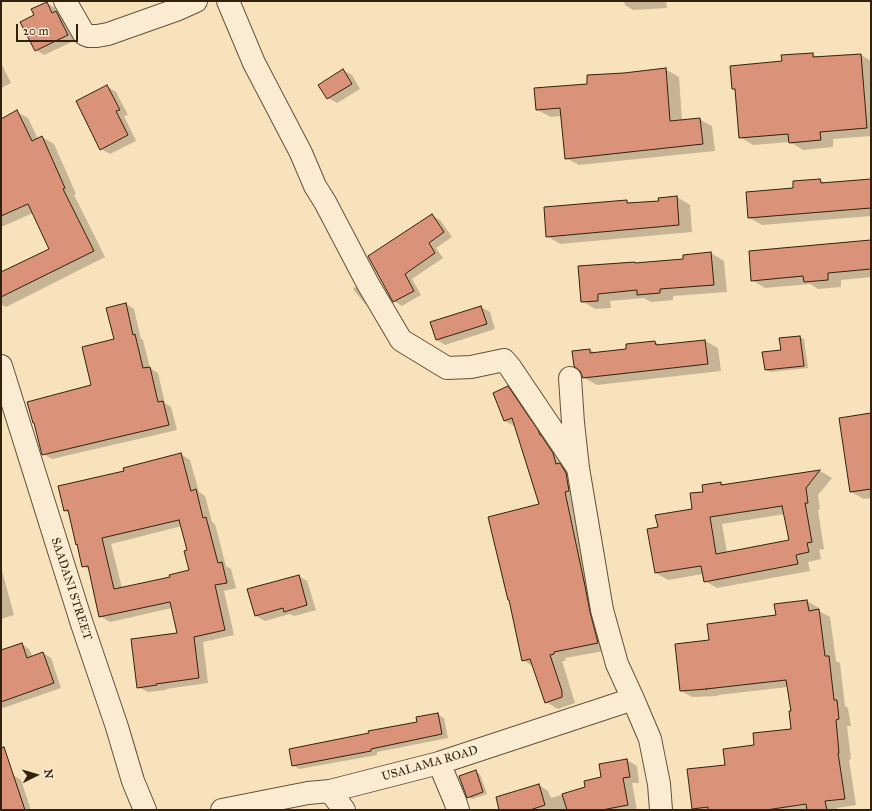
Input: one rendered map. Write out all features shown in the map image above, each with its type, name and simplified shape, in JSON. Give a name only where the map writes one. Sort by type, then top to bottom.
[{"type":"street","points":[[65,1],[84,34],[89,36],[108,34],[176,10],[196,1]]},
{"type":"street","points":[[228,1],[254,63],[300,153],[315,186],[368,284],[401,340],[447,368],[471,367],[504,360],[578,468]]},
{"type":"street","name":"SAADANI STREET","points":[[1,366],[82,624],[133,781],[145,810]]},
{"type":"street","points":[[570,378],[578,468],[602,610],[617,664],[650,739],[659,784],[661,810]]},
{"type":"street","name":"USALAMA ROAD","points":[[222,810],[308,793],[330,791],[439,763],[633,699]]},
{"type":"street","points":[[439,763],[458,810]]},
{"type":"street","points":[[330,791],[344,810]]},
{"type":"building","points":[[47,2],[52,13],[56,11],[68,35],[35,51],[20,22],[34,15],[31,9]]},
{"type":"building","points":[[813,53],[813,57],[861,54],[867,128],[820,132],[821,140],[789,143],[788,134],[739,138],[735,89],[732,89],[730,66],[782,61],[781,55]]},
{"type":"building","points":[[666,68],[670,121],[700,118],[703,144],[565,159],[560,108],[536,110],[534,88],[587,84],[587,75],[624,73]]},
{"type":"building","points":[[343,69],[352,84],[327,99],[318,85]]},
{"type":"building","points":[[107,85],[120,110],[116,111],[128,135],[100,150],[76,101]]},
{"type":"building","points":[[17,110],[32,141],[42,136],[65,188],[63,189],[94,251],[1,297],[1,272],[49,249],[28,204],[1,216],[1,119]]},
{"type":"building","points":[[820,179],[821,183],[871,179],[871,208],[748,218],[746,192],[793,188],[793,181]]},
{"type":"building","points":[[677,196],[679,225],[546,237],[544,207],[627,200],[627,203],[659,201],[658,198]]},
{"type":"building","points":[[432,214],[444,232],[429,243],[435,253],[405,274],[414,291],[393,302],[368,256]]},
{"type":"building","points":[[871,240],[871,269],[828,273],[828,280],[804,282],[803,276],[751,281],[749,251]]},
{"type":"building","points":[[711,252],[714,285],[660,289],[660,293],[637,295],[637,290],[598,294],[598,301],[581,302],[578,266],[683,259],[683,255]]},
{"type":"building","points":[[126,303],[133,335],[135,334],[143,368],[150,367],[158,402],[163,401],[169,425],[42,455],[27,402],[91,385],[82,347],[114,339],[106,308]]},
{"type":"building","points":[[481,306],[487,324],[436,340],[430,322]]},
{"type":"building","points":[[800,336],[804,366],[765,370],[762,352],[781,350],[779,338]]},
{"type":"building","points":[[705,340],[708,364],[583,378],[580,371],[574,366],[572,351],[590,349],[590,353],[626,349],[626,344],[655,341],[656,345]]},
{"type":"building","points":[[508,386],[553,453],[556,464],[560,463],[566,473],[569,491],[565,492],[598,643],[554,652],[554,654],[550,655],[562,691],[562,697],[545,703],[530,659],[522,661],[509,600],[488,517],[539,504],[512,418],[504,421],[493,393]]},
{"type":"building","points":[[871,413],[871,489],[850,492],[839,418]]},
{"type":"building","points":[[181,453],[191,491],[196,489],[203,518],[206,517],[218,563],[222,562],[227,583],[215,585],[225,630],[194,637],[199,678],[137,688],[131,639],[177,633],[170,602],[99,617],[88,566],[82,567],[68,510],[64,511],[58,486],[124,471],[123,468]],"holes":[[[179,520],[187,550],[184,551],[189,570],[169,575],[170,577],[114,589],[102,538]]]},
{"type":"building","points":[[820,470],[806,488],[808,503],[805,503],[812,542],[807,543],[809,552],[796,555],[798,564],[704,582],[701,566],[655,573],[647,529],[658,527],[655,515],[692,509],[690,493],[703,492],[702,485],[721,482],[721,485]],"holes":[[[782,506],[789,540],[716,554],[710,517]]]},
{"type":"building","points":[[299,575],[307,605],[284,612],[283,608],[255,616],[247,589]]},
{"type":"building","points":[[807,600],[809,611],[819,609],[825,656],[829,656],[834,700],[837,700],[839,719],[836,720],[838,753],[845,799],[825,801],[827,810],[807,810],[806,804],[766,810],[708,810],[708,807],[692,809],[687,769],[725,765],[723,749],[754,745],[753,733],[791,729],[789,711],[791,711],[786,680],[680,691],[675,644],[709,640],[707,624],[776,615],[774,604]]},
{"type":"building","points":[[22,643],[27,658],[43,652],[54,683],[1,702],[1,650]]},
{"type":"building","points":[[438,713],[442,734],[371,749],[371,751],[292,766],[289,749],[369,733],[368,731],[417,722],[416,717]]},
{"type":"building","points":[[4,747],[25,810],[1,810],[1,748]]},
{"type":"building","points":[[627,759],[630,777],[623,778],[628,805],[602,810],[567,810],[562,794],[585,787],[584,781],[601,777],[599,764]]},
{"type":"building","points":[[476,770],[483,792],[467,798],[459,776]]},
{"type":"building","points":[[539,784],[545,805],[530,810],[499,810],[496,797]]}]
